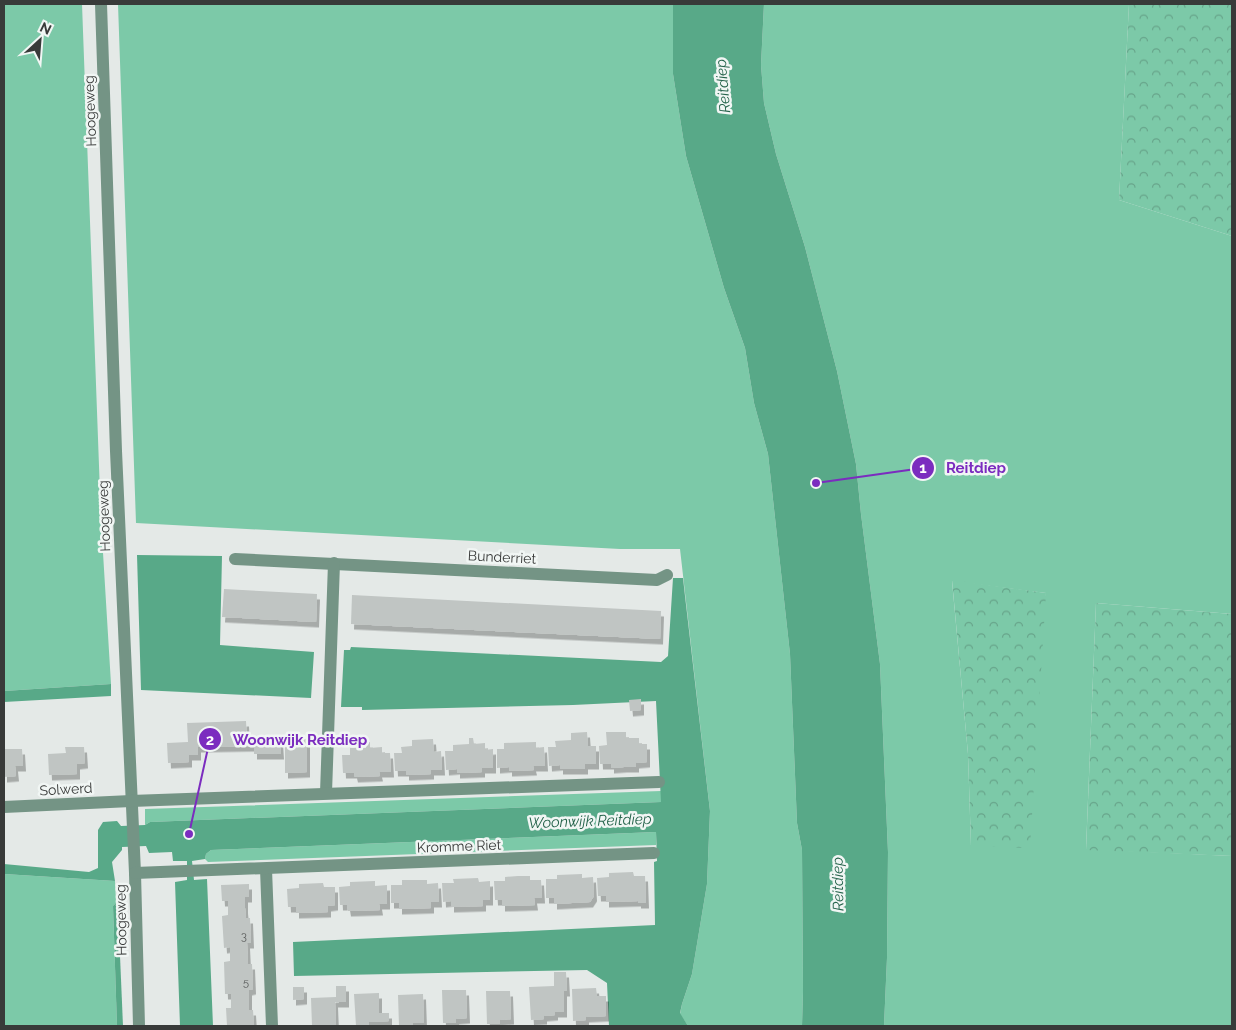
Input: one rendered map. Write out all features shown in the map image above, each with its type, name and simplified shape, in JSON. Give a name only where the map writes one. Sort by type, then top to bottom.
[{"type":"street","name":"Hoogeweg","points":[[101,4],[116,441],[133,819],[139,1026]]},
{"type":"street","name":"Bunderriet","points":[[235,559],[658,580],[667,575]]},
{"type":"street","points":[[326,793],[334,563]]},
{"type":"street","points":[[131,801],[659,782]]},
{"type":"street","name":"Solwerd","points":[[4,807],[131,801]]},
{"type":"street","name":"Kromme Riet","points":[[135,873],[654,853]]},
{"type":"street","points":[[266,869],[272,1026]]},
{"type":"green space","points":[[4,4],[82,4],[101,520],[111,684],[4,691]]},
{"type":"green space","points":[[118,4],[673,4],[673,74],[686,156],[724,288],[745,348],[754,403],[768,454],[790,654],[797,823],[802,850],[802,1026],[688,1026],[680,1014],[692,974],[707,884],[710,811],[680,549],[620,549],[136,523]]},
{"type":"green space","points":[[764,4],[1129,4],[1119,200],[1232,236],[1232,614],[1096,603],[1086,849],[1232,856],[1232,1026],[884,1026],[888,852],[880,664],[856,464],[837,371],[805,247],[776,154],[764,103],[761,65]],"holes":[[[952,581],[1046,593],[971,846],[968,754]]]},
{"type":"green space","points":[[1129,4],[1232,4],[1232,236],[1119,200]]},
{"type":"green space","points":[[952,580],[1046,593],[1030,848],[971,846],[968,754]]},
{"type":"green space","points":[[1096,603],[1232,614],[1232,856],[1086,850]]},
{"type":"green space","points":[[661,791],[661,802],[150,822],[145,825],[145,809]]},
{"type":"green space","points":[[656,832],[656,845],[208,862],[205,859],[206,854],[211,850]]},
{"type":"green space","points":[[4,874],[115,881],[116,903],[113,906],[117,1026],[4,1026]]},
{"type":"water","points":[[673,4],[764,4],[761,65],[764,103],[776,154],[805,247],[837,371],[856,464],[880,664],[888,852],[884,1026],[802,1026],[802,850],[797,823],[790,654],[768,454],[754,403],[745,348],[724,288],[686,156],[673,74]]},
{"type":"water","points":[[137,555],[222,556],[220,645],[314,652],[311,698],[141,690]]},
{"type":"water","points":[[673,578],[683,578],[710,811],[707,884],[692,974],[680,1013],[688,1026],[609,1026],[607,983],[587,970],[294,976],[293,942],[655,925],[654,862],[657,861],[656,832],[211,850],[206,854],[205,859],[192,861],[194,880],[207,879],[213,1026],[180,1026],[175,882],[187,880],[187,861],[173,861],[172,852],[149,853],[146,846],[122,847],[122,850],[112,862],[115,881],[4,874],[4,864],[89,872],[98,868],[98,830],[103,822],[117,821],[121,826],[145,825],[150,822],[661,802],[656,701],[362,710],[362,707],[341,707],[344,650],[350,650],[351,647],[661,662],[668,656]]},
{"type":"water","points":[[111,684],[111,696],[4,702],[4,691]]},
{"type":"water","points":[[116,903],[118,909],[123,1026],[117,1026],[113,906]]},
{"type":"building","points":[[224,589],[317,594],[316,622],[222,617]]},
{"type":"building","points":[[352,595],[661,611],[660,639],[351,624]]},
{"type":"building","points":[[641,699],[641,710],[630,711],[629,700]]},
{"type":"building","points":[[246,721],[247,740],[280,739],[281,754],[254,754],[254,746],[198,747],[198,755],[189,755],[189,762],[168,763],[167,743],[188,742],[187,723]]},
{"type":"building","points":[[587,732],[588,746],[596,746],[596,764],[585,764],[585,769],[560,769],[560,765],[549,766],[548,747],[556,747],[555,741],[571,740],[571,733]]},
{"type":"building","points":[[606,732],[626,732],[626,738],[639,738],[639,744],[647,744],[647,762],[636,763],[636,767],[611,768],[611,764],[600,764],[599,746],[607,745]]},
{"type":"building","points":[[469,738],[473,738],[474,744],[485,743],[485,750],[493,749],[493,768],[482,768],[482,772],[457,773],[457,769],[446,770],[445,751],[453,751],[453,745],[469,744]]},
{"type":"building","points":[[285,739],[307,739],[307,772],[285,773]]},
{"type":"building","points":[[433,739],[434,752],[441,751],[442,770],[431,770],[431,774],[406,775],[406,771],[395,771],[394,753],[402,753],[401,747],[412,746],[412,740]]},
{"type":"building","points":[[366,742],[370,742],[370,748],[382,747],[382,753],[390,753],[391,772],[379,772],[380,776],[355,777],[354,773],[343,773],[342,755],[350,755],[350,748],[366,748]]},
{"type":"building","points":[[536,742],[536,748],[544,747],[545,766],[533,766],[534,770],[509,771],[509,767],[497,768],[497,749],[504,749],[504,743]]},
{"type":"building","points":[[65,747],[84,747],[85,763],[77,764],[77,774],[49,775],[48,754],[66,753]]},
{"type":"building","points":[[4,749],[22,749],[23,766],[15,766],[16,776],[4,777]]},
{"type":"building","points":[[633,872],[634,876],[645,876],[646,903],[638,903],[638,901],[606,902],[606,896],[598,896],[597,878],[609,877],[609,873]]},
{"type":"building","points":[[582,874],[582,878],[593,877],[594,896],[590,902],[554,904],[554,898],[546,898],[546,879],[557,879],[557,875]]},
{"type":"building","points":[[530,876],[530,880],[541,880],[542,898],[534,898],[535,905],[502,906],[502,900],[495,900],[494,881],[505,881],[505,877]]},
{"type":"building","points":[[478,878],[479,882],[490,881],[490,900],[483,900],[483,906],[451,907],[451,901],[443,902],[442,883],[454,883],[453,879]]},
{"type":"building","points":[[402,880],[427,880],[427,884],[438,883],[439,902],[431,902],[431,908],[399,909],[399,903],[391,903],[391,885],[402,885]]},
{"type":"building","points":[[375,881],[375,886],[387,885],[387,904],[379,904],[380,910],[348,911],[347,905],[340,905],[339,887],[350,886],[350,882]]},
{"type":"building","points":[[323,883],[324,887],[335,887],[335,905],[328,906],[328,912],[296,913],[296,907],[288,907],[287,889],[299,888],[299,884]]},
{"type":"building","points":[[249,884],[249,897],[245,897],[245,908],[246,918],[250,918],[251,943],[247,943],[248,964],[252,964],[253,989],[249,990],[249,1010],[253,1010],[254,1026],[227,1026],[226,1008],[231,1008],[231,994],[225,994],[224,962],[230,961],[230,947],[224,948],[222,916],[228,915],[228,901],[222,901],[221,885]]},
{"type":"building","points":[[554,972],[566,972],[567,991],[564,991],[564,1012],[555,1012],[555,1015],[544,1016],[544,1019],[531,1020],[529,987],[554,986]]},
{"type":"building","points":[[336,986],[346,986],[346,1002],[335,1002],[336,1026],[312,1026],[311,998],[336,997]]},
{"type":"building","points":[[293,987],[304,987],[304,999],[293,1000]]},
{"type":"building","points":[[596,988],[597,996],[606,996],[606,1016],[586,1017],[586,1020],[573,1021],[572,989]]},
{"type":"building","points":[[442,990],[466,990],[467,1018],[456,1019],[456,1023],[443,1023]]},
{"type":"building","points":[[486,991],[510,991],[511,1019],[500,1020],[500,1024],[487,1024]]},
{"type":"building","points":[[379,993],[379,1013],[389,1013],[389,1021],[369,1022],[369,1026],[356,1026],[354,994]]},
{"type":"building","points":[[423,994],[424,1023],[413,1023],[413,1026],[399,1026],[398,995]]},
{"type":"place","name":"Reitdiep","points":[[816,483]]},
{"type":"place","name":"Woonwijk Reitdiep","points":[[189,834]]}]
